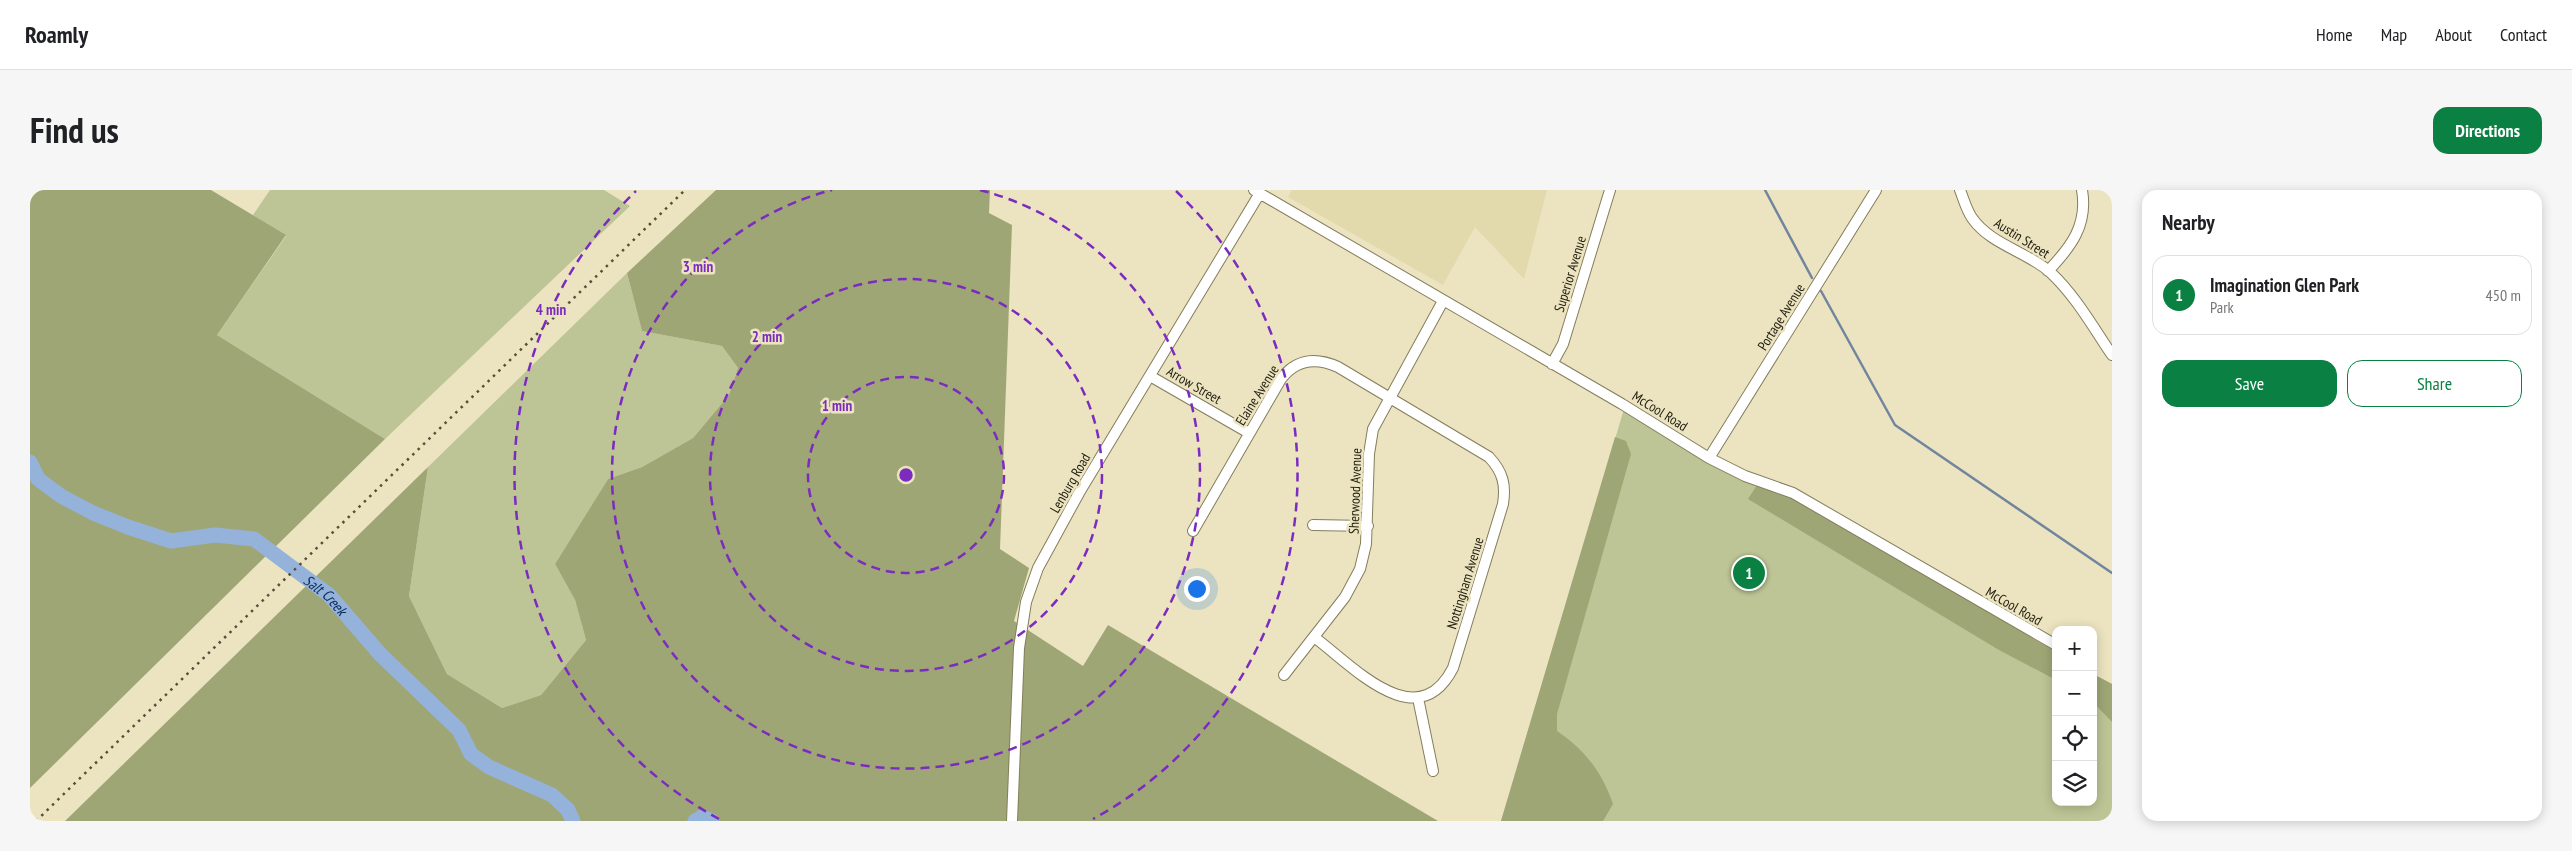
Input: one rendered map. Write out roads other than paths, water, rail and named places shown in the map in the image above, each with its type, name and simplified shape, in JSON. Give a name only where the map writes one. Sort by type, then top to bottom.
[{"type":"street","name":"Superior Avenue","points":[[1552,364],[1562,344],[1610,190]]},
{"type":"street","name":"Portage Avenue","points":[[1709,458],[1876,190]]},
{"type":"street","name":"Austin Street","points":[[1960,190],[1966,208],[1980,227],[1989,236],[2048,271],[2070,294],[2112,354]]},
{"type":"street","points":[[2048,271],[2066,252],[2078,233],[2084,206],[2082,190]]},
{"type":"street","name":"McCool Road","points":[[1257,192],[1709,458],[1745,476],[1793,493],[2052,643]]},
{"type":"street","name":"Lenburg Road","points":[[1012,821],[1019,648],[1022,620],[1031,587],[1041,561],[1079,493],[1150,376],[1257,192]]},
{"type":"street","name":"Sherwood Avenue","points":[[1284,675],[1355,582],[1364,557],[1368,526],[1370,441],[1377,417],[1443,301]]},
{"type":"street","name":"Elaine Avenue","points":[[1192,532],[1285,373],[1300,363],[1309,360],[1329,363],[1389,397]]},
{"type":"street","name":"Arrow Street","points":[[1150,376],[1249,433]]},
{"type":"street","name":"Nottingham Avenue","points":[[1389,397],[1489,457],[1496,465],[1504,483],[1503,504],[1453,668],[1437,690],[1418,698]]},
{"type":"street","points":[[1313,525],[1368,526]]},
{"type":"street","points":[[1314,637],[1390,693],[1407,698],[1418,698],[1433,771]]},
{"type":"waterway","points":[[1765,190],[1812,278]]},
{"type":"waterway","points":[[1821,291],[1895,425],[2112,573]]},
{"type":"waterway","name":"Salt Creek","points":[[30,462],[38,479],[61,496],[93,513],[128,527],[171,541],[215,535],[254,539],[329,595],[380,654],[459,730],[471,754],[489,767],[552,795],[568,810],[573,821]]},
{"type":"waterway","name":"Salt Creek","points":[[695,821],[702,817],[712,821]]},
{"type":"railway","points":[[36,821],[685,190]]},
{"type":"place","name":"Imagination Glen Park","points":[[1749,573]]}]
